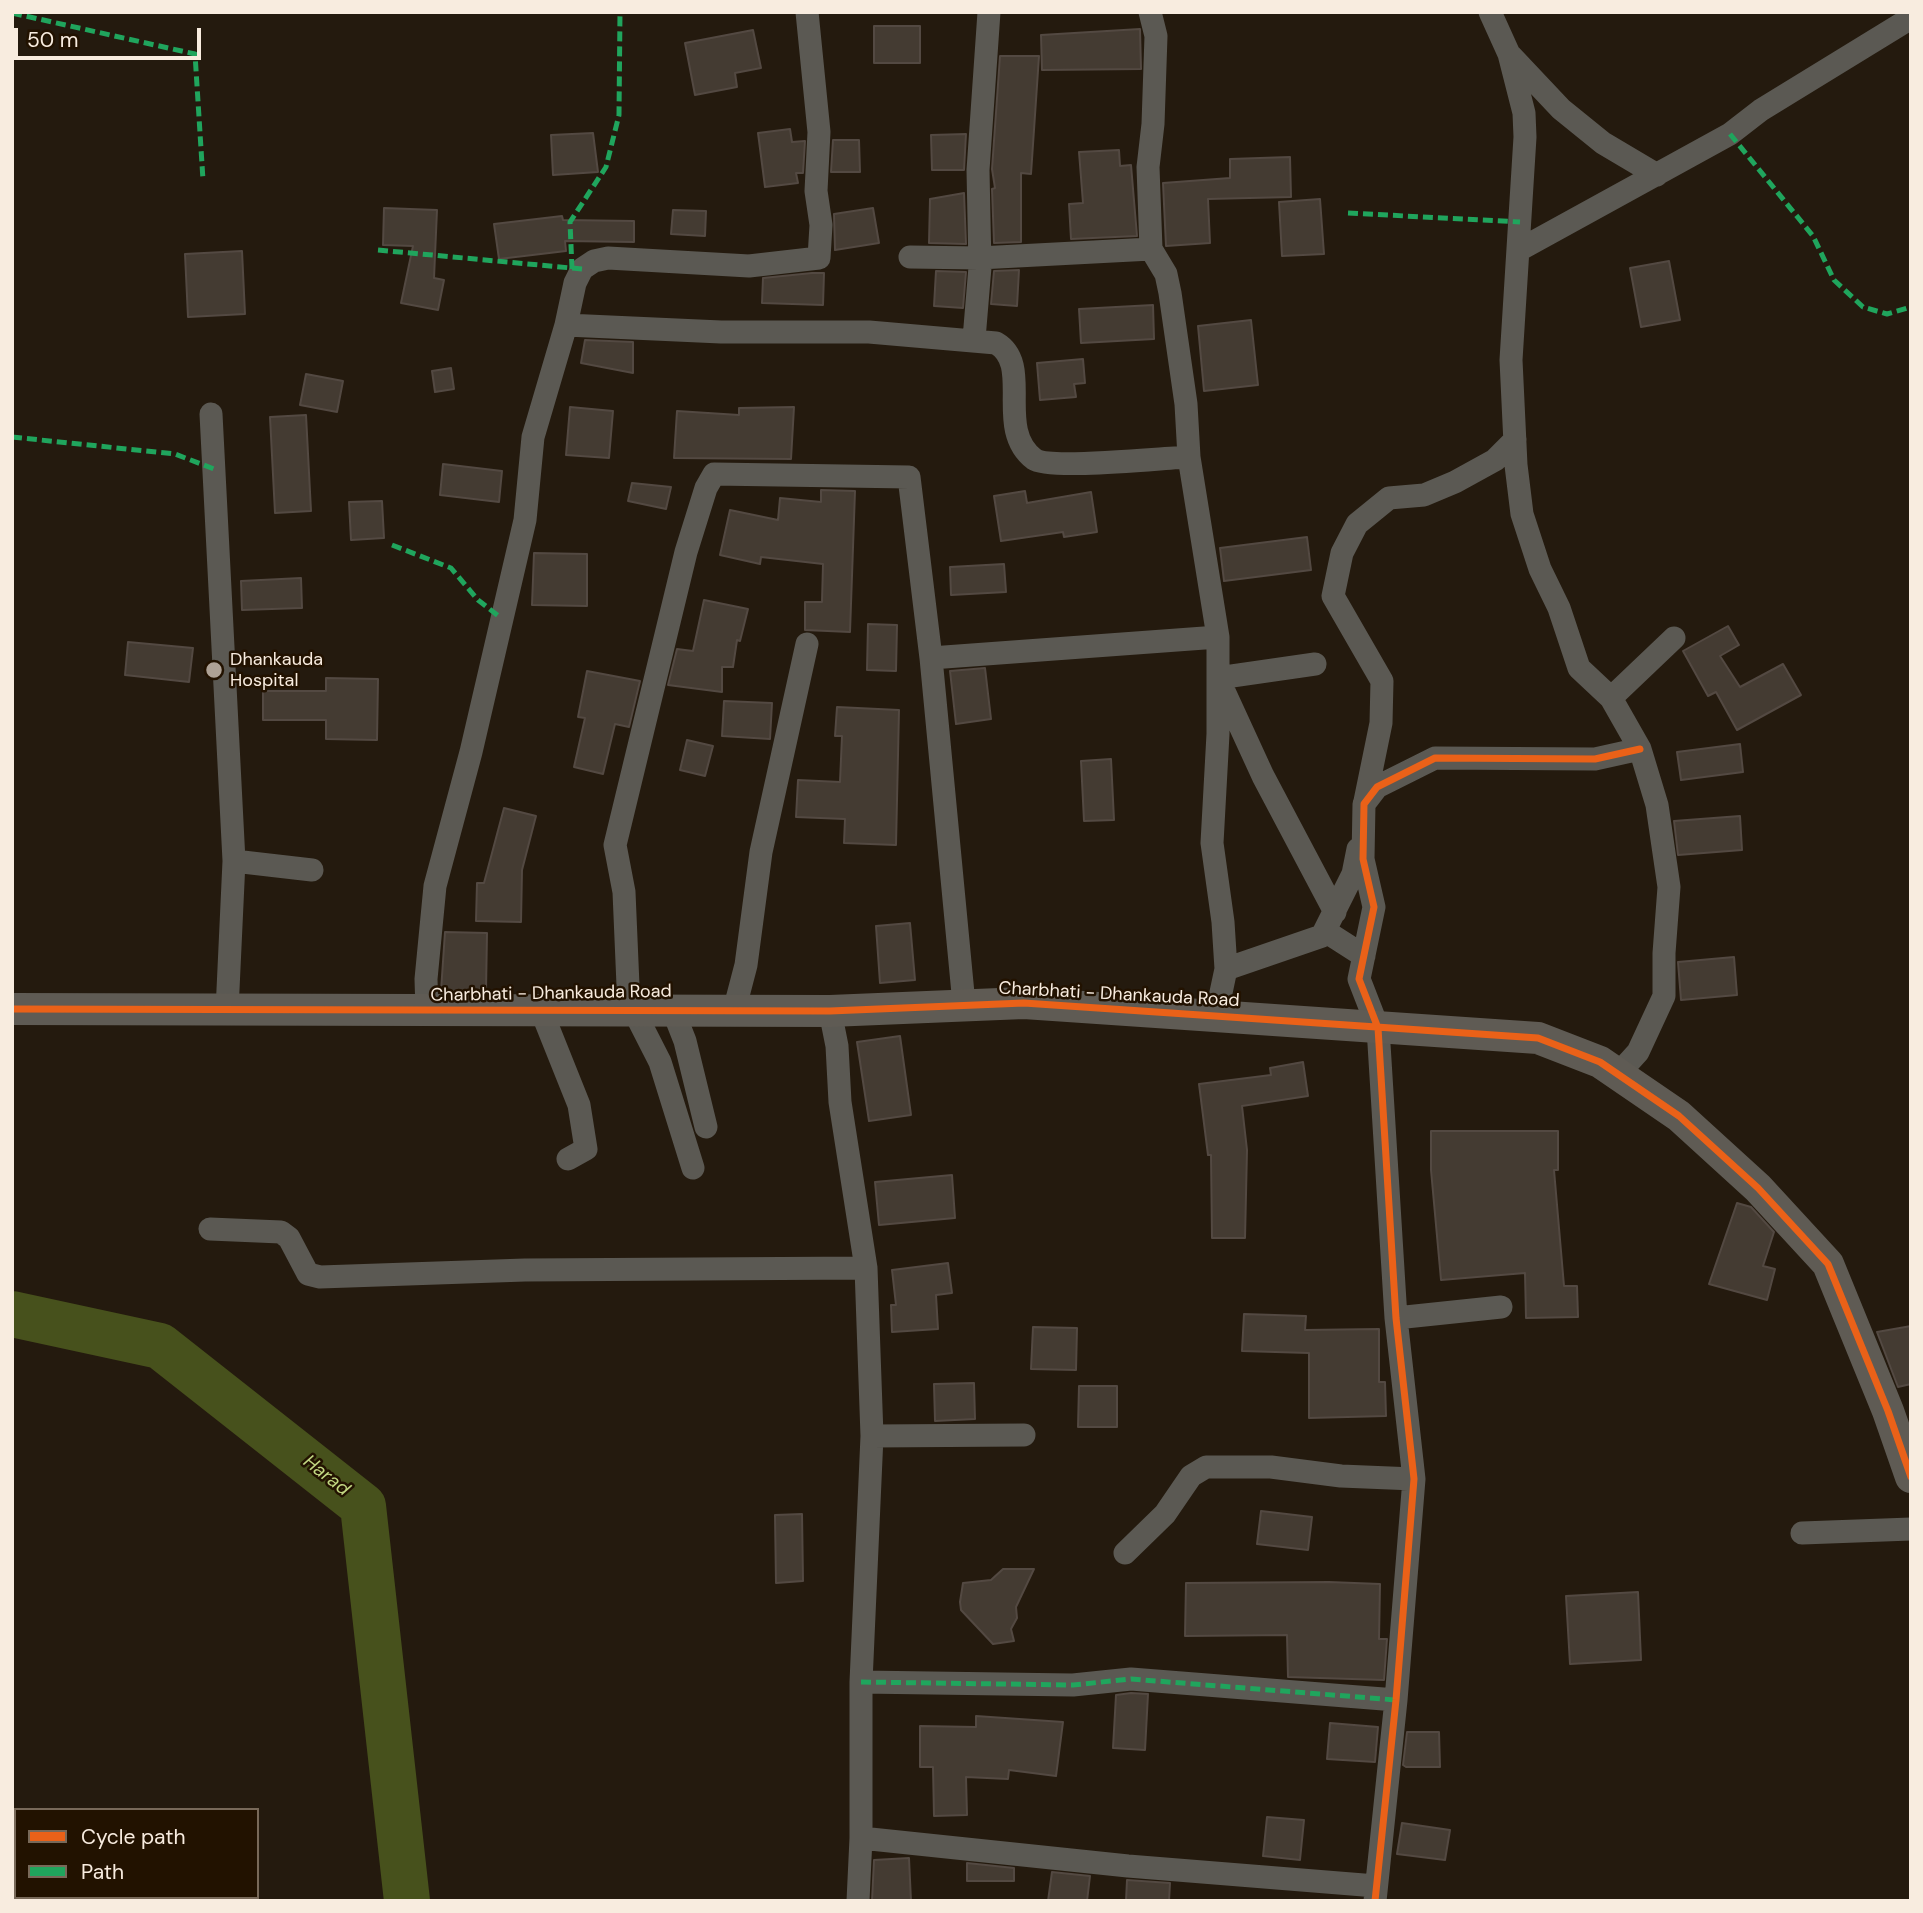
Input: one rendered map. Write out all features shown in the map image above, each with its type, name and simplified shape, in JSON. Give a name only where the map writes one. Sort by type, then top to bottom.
[{"type":"street","points":[[427,1012],[426,979],[435,886],[471,752],[525,520],[533,437],[566,325],[575,283],[582,269],[594,261],[608,258],[749,266],[819,258],[821,225],[816,191],[819,132],[807,12]]},
{"type":"street","points":[[974,339],[979,258],[978,170],[989,12]]},
{"type":"street","points":[[1150,12],[1156,36],[1153,124],[1148,167],[1151,249],[1166,274],[1170,293],[1186,404],[1189,457],[1219,637],[1212,843],[1223,922],[1226,969],[1216,1016]]},
{"type":"street","points":[[1490,12],[1509,54],[1524,113],[1525,137],[1511,360],[1522,513],[1539,569],[1559,608],[1579,668],[1611,698],[1640,749],[1657,805],[1669,887],[1664,996],[1638,1052],[1618,1074]]},
{"type":"street","points":[[1519,250],[1730,134],[1761,110],[1911,18]]},
{"type":"street","points":[[1509,54],[1561,108],[1603,143],[1657,175]]},
{"type":"street","points":[[910,257],[979,258],[1151,249]]},
{"type":"street","points":[[566,325],[722,332],[844,331],[974,339],[996,343],[1007,349],[1014,370],[1012,416],[1021,444],[1035,460],[1058,466],[1189,457]]},
{"type":"street","points":[[211,414],[234,861],[227,1011]]},
{"type":"street","points":[[1226,969],[1322,936],[1353,874],[1381,723],[1382,681],[1334,596],[1342,553],[1357,524],[1389,498],[1424,495],[1455,482],[1495,460],[1515,440]]},
{"type":"street","points":[[692,1168],[660,1062],[631,1009],[624,892],[615,845],[686,552],[706,488],[714,474],[909,477],[931,658],[964,1004]]},
{"type":"street","points":[[931,658],[1219,637]]},
{"type":"street","points":[[1611,698],[1674,638]]},
{"type":"street","points":[[708,1008],[735,1007],[746,965],[761,852],[807,644]]},
{"type":"street","points":[[1218,678],[1315,664]]},
{"type":"street","points":[[1218,678],[1330,922],[1364,956]]},
{"type":"street","points":[[861,1838],[1375,1893],[1396,1700],[1414,1479],[1396,1318],[1378,1028],[1359,979],[1374,907],[1363,859],[1363,816],[1377,787],[1435,758],[1595,760],[1640,749]]},
{"type":"street","points":[[234,861],[312,870]]},
{"type":"street","name":"Charbhati - Dhankauda Road","points":[[12,1009],[427,1012],[672,1008],[830,1010],[1024,1003],[1538,1038],[1600,1062],[1689,1125],[1758,1188],[1828,1264],[1888,1411],[1911,1478]]},
{"type":"street","points":[[672,1008],[685,1041],[706,1127]]},
{"type":"street","points":[[541,1010],[579,1105],[586,1149],[568,1158]]},
{"type":"street","points":[[830,1010],[840,1102],[866,1268],[872,1436],[861,1682],[861,1838],[858,1901]]},
{"type":"street","points":[[210,1229],[281,1232],[289,1238],[309,1274],[320,1277],[525,1270],[866,1268]]},
{"type":"street","points":[[1396,1318],[1501,1307]]},
{"type":"street","points":[[872,1436],[1024,1435]]},
{"type":"street","points":[[1125,1553],[1165,1514],[1191,1476],[1206,1467],[1271,1467],[1341,1476],[1414,1479]]},
{"type":"street","points":[[1802,1533],[1911,1528]]},
{"type":"street","points":[[861,1682],[1073,1685],[1131,1679],[1396,1700]]},
{"type":"building","points":[[874,26],[920,26],[920,63],[874,63]]},
{"type":"building","points":[[1140,29],[1141,69],[1042,70],[1041,35]]},
{"type":"building","points":[[753,30],[761,68],[735,73],[737,87],[695,95],[685,43]]},
{"type":"building","points":[[1000,56],[1039,56],[1031,174],[1021,173],[1021,242],[994,243],[992,189],[995,188],[992,169]]},
{"type":"building","points":[[790,129],[792,142],[805,141],[803,173],[796,173],[798,183],[765,187],[758,133]]},
{"type":"building","points":[[593,133],[598,172],[553,175],[551,135]]},
{"type":"building","points":[[966,134],[964,170],[932,170],[931,135]]},
{"type":"building","points":[[833,140],[859,140],[860,172],[831,172]]},
{"type":"building","points":[[1119,150],[1120,166],[1131,165],[1137,236],[1071,239],[1069,204],[1083,203],[1079,152]]},
{"type":"building","points":[[1290,157],[1291,197],[1208,199],[1210,243],[1166,246],[1163,183],[1230,178],[1230,159]]},
{"type":"building","points":[[964,193],[966,244],[929,243],[930,199]]},
{"type":"building","points":[[1320,199],[1324,254],[1282,256],[1279,202]]},
{"type":"building","points":[[384,208],[437,210],[434,278],[444,280],[438,310],[401,303],[413,246],[383,245]]},
{"type":"building","points":[[873,208],[879,243],[835,250],[834,214]]},
{"type":"building","points":[[673,210],[706,211],[705,236],[671,234]]},
{"type":"building","points":[[562,216],[563,220],[634,221],[634,242],[565,241],[566,251],[499,259],[494,224]]},
{"type":"building","points":[[242,251],[245,314],[188,317],[185,254]]},
{"type":"building","points":[[1669,261],[1680,320],[1641,327],[1630,268]]},
{"type":"building","points":[[1019,270],[1017,306],[991,304],[994,271]]},
{"type":"building","points":[[936,271],[966,272],[963,308],[934,306]]},
{"type":"building","points":[[824,273],[823,305],[762,303],[763,278]]},
{"type":"building","points":[[1153,305],[1154,339],[1081,343],[1079,309]]},
{"type":"building","points":[[1251,320],[1258,385],[1204,391],[1198,326]]},
{"type":"building","points":[[585,340],[633,342],[633,373],[581,363]]},
{"type":"building","points":[[1083,359],[1085,383],[1074,384],[1076,397],[1040,400],[1037,363]]},
{"type":"building","points":[[451,368],[454,389],[435,392],[432,371]]},
{"type":"building","points":[[306,374],[343,381],[337,412],[300,405]]},
{"type":"building","points":[[570,407],[613,411],[609,458],[566,455]]},
{"type":"building","points":[[794,407],[791,459],[674,458],[677,411],[739,415],[739,408]]},
{"type":"building","points":[[306,415],[311,511],[275,513],[270,417]]},
{"type":"building","points":[[443,464],[502,471],[499,502],[440,495]]},
{"type":"building","points":[[632,483],[671,487],[666,509],[628,501]]},
{"type":"building","points":[[821,490],[855,491],[850,632],[805,630],[805,602],[822,602],[823,564],[761,557],[760,564],[720,555],[730,510],[778,520],[780,498],[821,502]]},
{"type":"building","points":[[1025,491],[1027,503],[1091,492],[1097,532],[1064,537],[1063,532],[1001,541],[994,496]]},
{"type":"building","points":[[382,501],[384,538],[351,540],[349,502]]},
{"type":"building","points":[[1307,537],[1311,570],[1224,581],[1220,548]]},
{"type":"building","points":[[534,553],[587,554],[587,606],[532,605]]},
{"type":"building","points":[[1004,564],[1006,592],[951,595],[950,567]]},
{"type":"building","points":[[301,578],[302,608],[242,610],[241,581]]},
{"type":"building","points":[[704,600],[748,609],[740,641],[737,640],[733,667],[722,667],[722,692],[668,685],[677,649],[693,651]]},
{"type":"building","points":[[868,624],[897,625],[896,671],[867,670]]},
{"type":"building","points":[[1728,626],[1739,645],[1720,656],[1740,687],[1783,664],[1801,695],[1737,730],[1716,692],[1708,696],[1683,651]]},
{"type":"building","points":[[128,642],[193,648],[189,682],[125,675]]},
{"type":"building","points":[[985,668],[991,719],[956,724],[950,671]]},
{"type":"building","points":[[587,671],[640,681],[629,727],[615,724],[603,774],[574,767],[585,718],[578,717]]},
{"type":"building","points":[[326,678],[378,679],[377,740],[326,739],[326,720],[263,720],[263,691],[326,691]]},
{"type":"building","points":[[724,701],[772,703],[770,739],[722,736]]},
{"type":"building","points":[[837,707],[899,710],[896,845],[844,843],[845,819],[796,817],[798,780],[840,782],[842,736],[835,736]]},
{"type":"building","points":[[687,740],[713,746],[705,776],[680,770]]},
{"type":"building","points":[[1740,744],[1743,772],[1681,780],[1677,752]]},
{"type":"building","points":[[1111,759],[1114,820],[1084,821],[1081,761]]},
{"type":"building","points":[[504,808],[536,816],[522,870],[521,922],[476,921],[477,883],[484,883]]},
{"type":"building","points":[[1740,816],[1742,850],[1678,855],[1674,821]]},
{"type":"building","points":[[910,923],[915,980],[880,983],[876,926]]},
{"type":"building","points":[[445,932],[487,933],[486,991],[441,991]]},
{"type":"building","points":[[1734,957],[1737,995],[1681,1000],[1678,962]]},
{"type":"building","points":[[900,1036],[911,1115],[869,1121],[857,1042]]},
{"type":"building","points":[[1303,1062],[1308,1096],[1242,1106],[1247,1150],[1245,1238],[1212,1238],[1211,1155],[1208,1155],[1199,1084],[1271,1075],[1270,1068]]},
{"type":"building","points":[[1431,1131],[1558,1131],[1558,1170],[1554,1170],[1564,1286],[1577,1286],[1578,1317],[1526,1318],[1525,1273],[1441,1280],[1431,1170]]},
{"type":"building","points":[[952,1175],[955,1218],[879,1225],[875,1182]]},
{"type":"building","points":[[1737,1203],[1751,1207],[1774,1232],[1763,1266],[1775,1269],[1767,1300],[1709,1284]]},
{"type":"building","points":[[948,1263],[952,1293],[936,1295],[938,1329],[892,1332],[891,1305],[896,1305],[892,1270]]},
{"type":"building","points":[[1244,1314],[1306,1316],[1305,1330],[1379,1329],[1379,1382],[1385,1382],[1386,1416],[1309,1418],[1309,1353],[1242,1351]]},
{"type":"building","points":[[1911,1326],[1911,1384],[1898,1387],[1877,1332]]},
{"type":"building","points":[[1033,1327],[1077,1328],[1076,1370],[1031,1369]]},
{"type":"building","points":[[974,1383],[975,1419],[935,1421],[934,1384]]},
{"type":"building","points":[[1079,1386],[1117,1386],[1117,1427],[1078,1427]]},
{"type":"building","points":[[1261,1511],[1312,1517],[1308,1550],[1257,1544]]},
{"type":"building","points":[[802,1514],[803,1581],[776,1583],[775,1515]]},
{"type":"building","points":[[1003,1569],[1034,1569],[1016,1607],[1017,1618],[1011,1629],[1014,1641],[993,1644],[961,1610],[960,1602],[963,1583],[991,1580]]},
{"type":"building","points":[[1186,1583],[1380,1584],[1379,1639],[1387,1639],[1384,1680],[1288,1677],[1287,1635],[1185,1636]]},
{"type":"building","points":[[1638,1592],[1641,1660],[1570,1664],[1566,1596]]},
{"type":"building","points":[[1148,1694],[1145,1750],[1113,1748],[1116,1695]]},
{"type":"building","points":[[976,1716],[1063,1722],[1056,1776],[1009,1770],[1008,1779],[966,1777],[967,1815],[934,1816],[933,1767],[920,1767],[920,1726],[976,1727]]},
{"type":"building","points":[[1330,1723],[1378,1727],[1375,1762],[1327,1759]]},
{"type":"building","points":[[1407,1732],[1439,1732],[1440,1767],[1403,1765]]},
{"type":"building","points":[[1267,1817],[1304,1820],[1300,1860],[1263,1856]]},
{"type":"building","points":[[1402,1823],[1450,1830],[1445,1860],[1397,1854]]},
{"type":"building","points":[[909,1858],[911,1901],[872,1901],[874,1860]]},
{"type":"building","points":[[967,1863],[1014,1868],[1014,1881],[967,1881]]},
{"type":"building","points":[[1052,1872],[1090,1876],[1087,1901],[1048,1901]]},
{"type":"building","points":[[1127,1880],[1170,1883],[1169,1901],[1126,1901]]},
{"type":"waterway","name":"Harad","points":[[12,1314],[160,1346],[363,1506],[407,1901]]},
{"type":"marked path","points":[[572,269],[570,222],[606,167],[619,115],[620,12]]},
{"type":"marked path","points":[[12,13],[195,54],[203,180]]},
{"type":"marked path","points":[[1730,134],[1813,236],[1834,280],[1863,307],[1887,314],[1911,307]]},
{"type":"marked path","points":[[1348,213],[1520,222]]},
{"type":"marked path","points":[[378,250],[582,269]]},
{"type":"marked path","points":[[12,437],[175,454],[214,469]]},
{"type":"marked path","points":[[392,545],[451,568],[478,600],[501,618]]},
{"type":"marked path","points":[[861,1682],[1073,1685],[1131,1679],[1396,1700]]},
{"type":"cycle path","points":[[1375,1901],[1396,1700],[1414,1479],[1396,1318],[1378,1028],[1359,979],[1374,907],[1363,859],[1364,804],[1377,787],[1435,758],[1595,759],[1640,749]]},
{"type":"cycle path","points":[[12,1009],[830,1011],[1024,1003],[1538,1038],[1600,1062],[1679,1116],[1758,1188],[1828,1264],[1888,1411],[1911,1477]]},
{"type":"place","name":"Dhankauda Hospital","points":[[214,670]]}]
